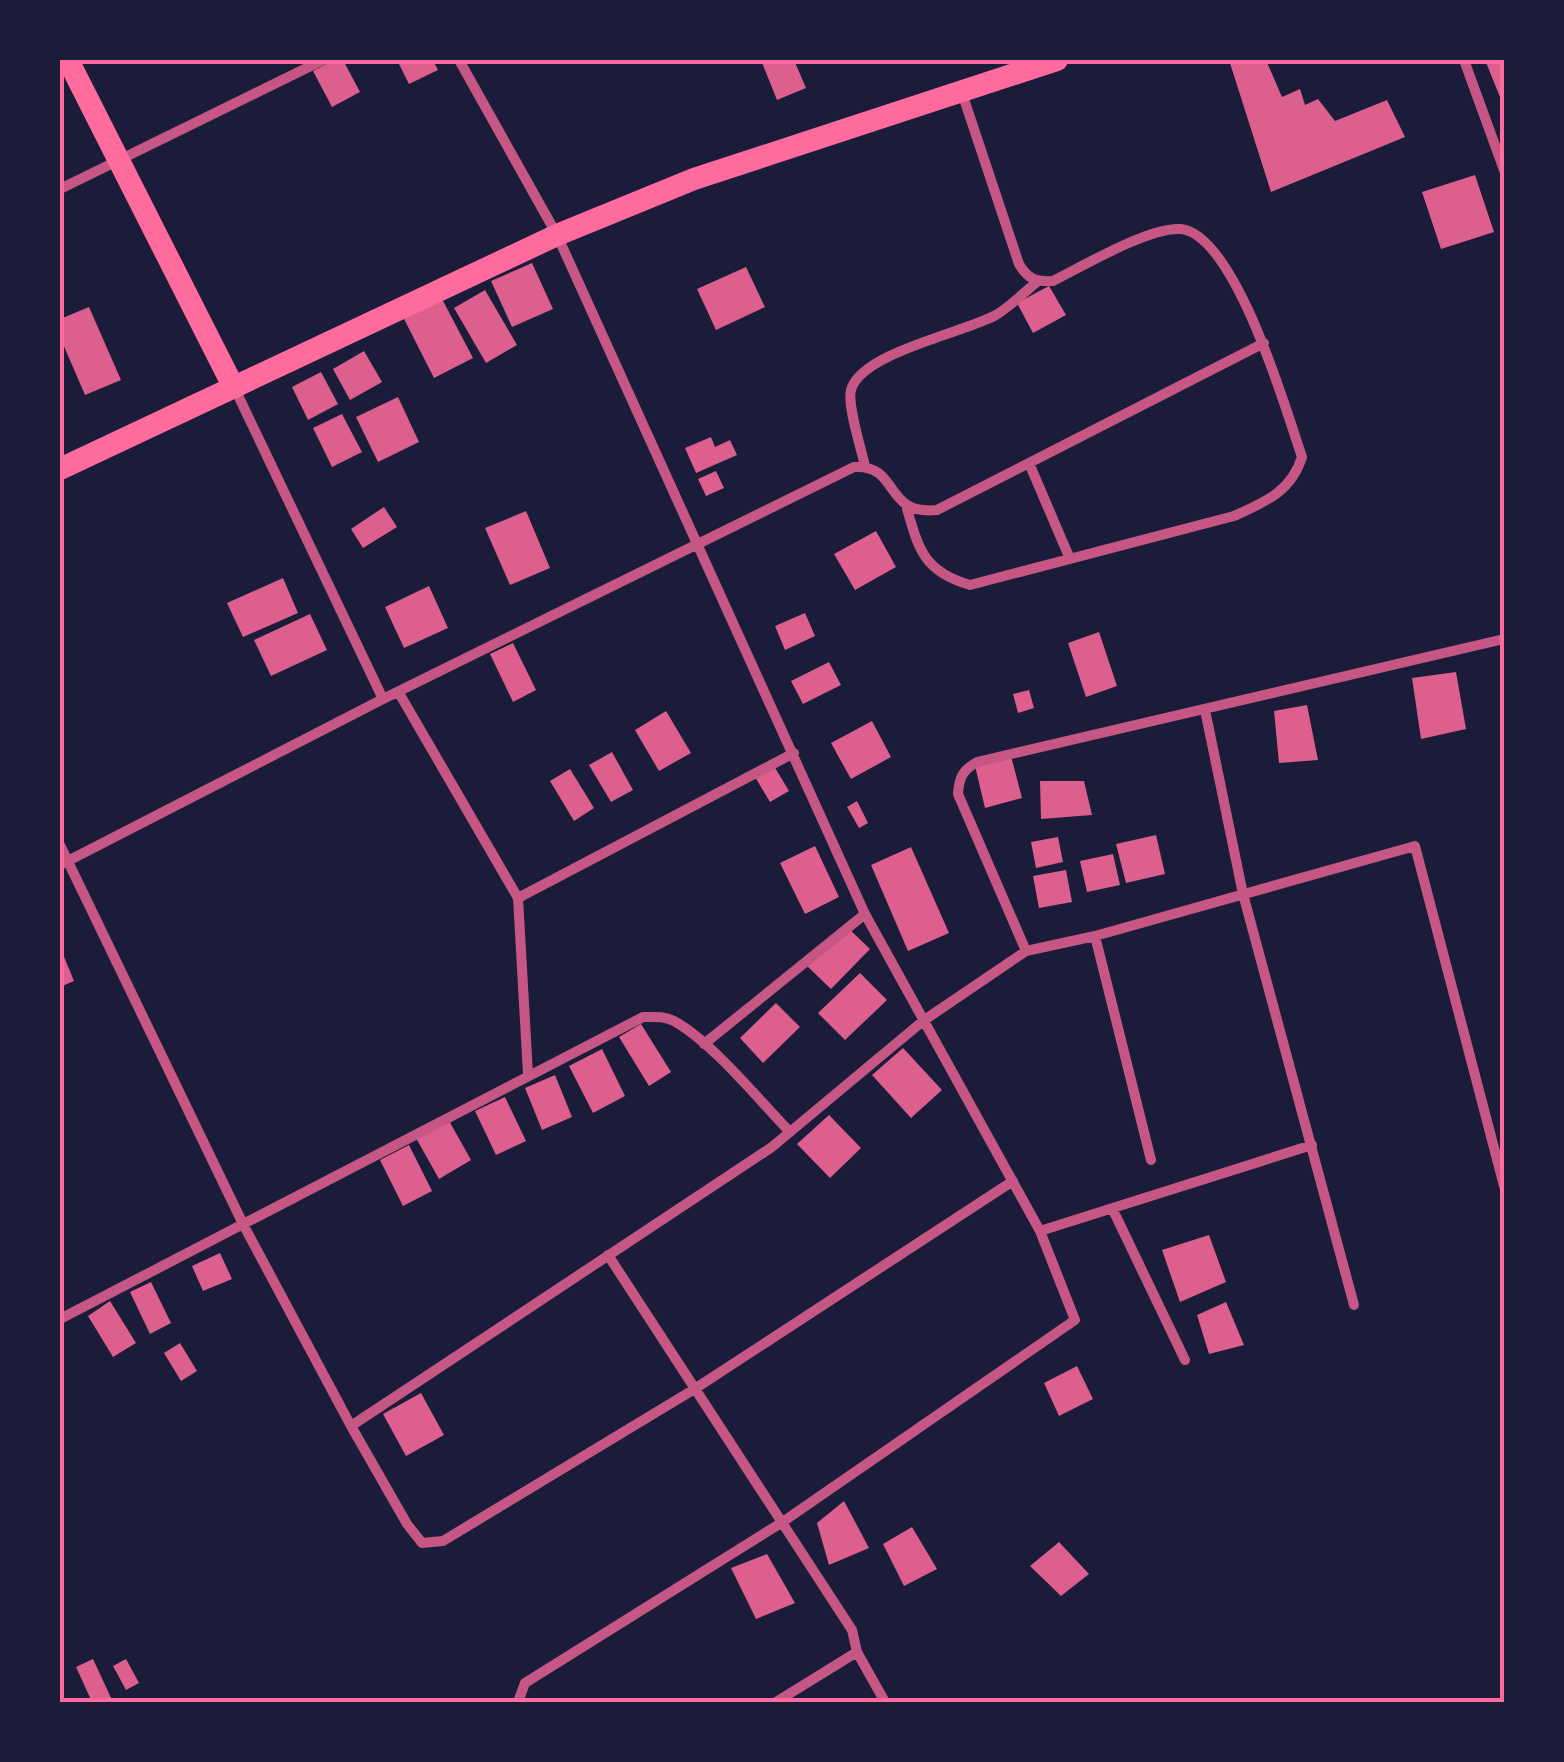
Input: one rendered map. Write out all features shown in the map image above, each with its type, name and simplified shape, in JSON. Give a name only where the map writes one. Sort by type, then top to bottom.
[{"type":"main road","points":[[68,60],[234,388]]},
{"type":"main road","points":[[60,469],[557,235],[694,179],[1057,60]]},
{"type":"street","points":[[60,189],[323,60]]},
{"type":"street","points":[[458,60],[557,235],[866,914],[1040,1231],[1075,1320],[781,1523],[525,1683],[518,1702]]},
{"type":"street","points":[[1464,60],[1503,162]]},
{"type":"street","points":[[962,92],[1019,264],[1037,282]]},
{"type":"street","points":[[64,863],[383,699],[854,467],[864,466],[882,474],[907,508],[917,544],[927,561],[944,578],[970,586],[1234,516],[1274,498],[1296,476],[1302,458],[1264,343],[1225,268],[1206,240],[1182,229],[1157,231],[1053,280],[1037,282],[996,315],[867,369],[855,379],[850,396],[864,466]]},
{"type":"street","points":[[907,508],[920,512],[937,510],[1264,343]]},
{"type":"street","points":[[234,388],[383,699]]},
{"type":"street","points":[[1029,463],[1070,559]]},
{"type":"street","points":[[1026,951],[958,794],[960,776],[977,762],[1504,638]]},
{"type":"street","points":[[399,693],[518,898],[528,1074]]},
{"type":"street","points":[[1205,710],[1243,894],[1354,1305]]},
{"type":"street","points":[[518,898],[794,753]]},
{"type":"street","points":[[60,845],[64,863],[244,1226],[351,1426],[407,1524],[422,1542],[443,1541],[692,1390],[1012,1181]]},
{"type":"street","points":[[351,1426],[772,1146],[923,1021],[1026,951],[1095,936],[1414,846],[1504,1186]]},
{"type":"street","points":[[704,1044],[866,914]]},
{"type":"street","points":[[1095,936],[1151,1160]]},
{"type":"street","points":[[60,1320],[643,1017],[674,1021],[704,1044],[790,1131]]},
{"type":"street","points":[[1040,1231],[1312,1145]]},
{"type":"street","points":[[1113,1210],[1185,1360]]},
{"type":"street","points":[[608,1256],[852,1630],[857,1652],[885,1702]]},
{"type":"street","points":[[776,1702],[857,1652]]},
{"type":"building","points":[[334,60],[343,60],[360,92],[332,107],[313,71]]},
{"type":"building","points":[[397,60],[433,60],[438,70],[409,84]]},
{"type":"building","points":[[761,60],[794,60],[806,88],[777,100]]},
{"type":"building","points":[[1229,60],[1266,60],[1282,97],[1300,89],[1305,105],[1318,99],[1335,121],[1387,100],[1405,137],[1271,192]]},
{"type":"building","points":[[1485,60],[1504,60],[1504,107]]},
{"type":"building","points":[[1475,175],[1494,232],[1441,249],[1422,192]]},
{"type":"building","points":[[532,263],[553,309],[512,327],[491,281]]},
{"type":"building","points":[[746,267],[765,307],[716,330],[697,289]]},
{"type":"building","points":[[1049,286],[1066,315],[1033,333],[1017,303]]},
{"type":"building","points":[[485,290],[517,345],[486,363],[454,308]]},
{"type":"building","points":[[441,297],[473,358],[434,378],[403,317]]},
{"type":"building","points":[[89,307],[121,380],[85,395],[60,337],[60,319]]},
{"type":"building","points":[[364,351],[382,382],[350,400],[333,369]]},
{"type":"building","points":[[321,372],[338,404],[308,420],[292,387]]},
{"type":"building","points":[[398,397],[419,442],[378,462],[356,417]]},
{"type":"building","points":[[342,414],[362,452],[332,467],[313,428]]},
{"type":"building","points":[[711,437],[715,447],[730,440],[737,455],[696,473],[685,448]]},
{"type":"building","points":[[716,471],[724,488],[706,496],[698,479]]},
{"type":"building","points":[[384,507],[397,527],[363,548],[351,529]]},
{"type":"building","points":[[526,511],[550,568],[510,585],[485,528]]},
{"type":"building","points":[[876,531],[896,567],[855,590],[834,554]]},
{"type":"building","points":[[283,578],[298,613],[243,637],[227,603]]},
{"type":"building","points":[[429,586],[448,628],[404,648],[385,607]]},
{"type":"building","points":[[805,613],[815,636],[785,650],[775,626]]},
{"type":"building","points":[[310,614],[327,650],[271,676],[254,640]]},
{"type":"building","points":[[1099,632],[1117,686],[1086,697],[1068,643]]},
{"type":"building","points":[[513,643],[536,690],[513,702],[490,654]]},
{"type":"building","points":[[829,662],[841,685],[803,704],[791,681]]},
{"type":"building","points":[[1456,672],[1466,729],[1421,739],[1412,678]]},
{"type":"building","points":[[1029,690],[1034,708],[1018,713],[1013,694]]},
{"type":"building","points":[[1307,705],[1318,760],[1279,763],[1274,711]]},
{"type":"building","points":[[666,711],[691,753],[659,771],[635,730]]},
{"type":"building","points":[[872,721],[891,757],[851,779],[831,743]]},
{"type":"building","points":[[612,752],[633,790],[611,802],[589,765]]},
{"type":"building","points":[[1011,756],[1022,798],[985,808],[975,766]]},
{"type":"building","points":[[774,766],[789,791],[770,802],[755,777]]},
{"type":"building","points":[[570,769],[594,808],[574,821],[550,781]]},
{"type":"building","points":[[1040,781],[1084,781],[1092,815],[1041,819]]},
{"type":"building","points":[[857,801],[868,823],[859,828],[847,807]]},
{"type":"building","points":[[1156,835],[1165,874],[1126,883],[1116,844]]},
{"type":"building","points":[[1058,837],[1063,862],[1036,868],[1031,842]]},
{"type":"building","points":[[815,846],[839,897],[805,914],[780,863]]},
{"type":"building","points":[[911,847],[949,933],[908,951],[871,865]]},
{"type":"building","points":[[1113,854],[1120,885],[1087,892],[1080,861]]},
{"type":"building","points":[[1066,870],[1072,902],[1039,908],[1033,876]]},
{"type":"building","points":[[845,925],[870,949],[831,989],[806,965]]},
{"type":"building","points":[[60,947],[74,981],[60,987]]},
{"type":"building","points":[[860,973],[887,1000],[845,1040],[818,1013]]},
{"type":"building","points":[[776,1003],[800,1027],[763,1063],[740,1038]]},
{"type":"building","points":[[641,1024],[671,1072],[649,1086],[619,1037]]},
{"type":"building","points":[[903,1048],[942,1090],[911,1118],[872,1075]]},
{"type":"building","points":[[602,1049],[625,1096],[593,1113],[569,1066]]},
{"type":"building","points":[[555,1075],[572,1117],[542,1130],[525,1088]]},
{"type":"building","points":[[505,1097],[526,1141],[496,1155],[475,1111]]},
{"type":"building","points":[[829,1115],[861,1148],[830,1178],[797,1144]]},
{"type":"building","points":[[448,1119],[471,1160],[439,1179],[416,1138]]},
{"type":"building","points":[[409,1145],[432,1191],[403,1206],[380,1160]]},
{"type":"building","points":[[1209,1235],[1226,1282],[1180,1302],[1162,1250]]},
{"type":"building","points":[[220,1253],[232,1279],[203,1291],[192,1266]]},
{"type":"building","points":[[151,1282],[171,1323],[150,1334],[130,1292]]},
{"type":"building","points":[[110,1301],[136,1343],[113,1357],[88,1316]]},
{"type":"building","points":[[1226,1302],[1244,1345],[1209,1354],[1197,1315]]},
{"type":"building","points":[[180,1343],[197,1371],[181,1381],[164,1353]]},
{"type":"building","points":[[1077,1366],[1093,1399],[1059,1416],[1044,1383]]},
{"type":"building","points":[[421,1393],[444,1435],[406,1456],[383,1414]]},
{"type":"building","points":[[844,1501],[869,1548],[829,1565],[817,1523]]},
{"type":"building","points":[[912,1527],[937,1569],[904,1586],[883,1544]]},
{"type":"building","points":[[1059,1542],[1089,1574],[1061,1596],[1030,1566]]},
{"type":"building","points":[[767,1554],[795,1603],[756,1619],[731,1568]]},
{"type":"building","points":[[93,1659],[113,1702],[92,1702],[76,1667]]},
{"type":"building","points":[[126,1659],[139,1683],[126,1690],[113,1666]]}]
